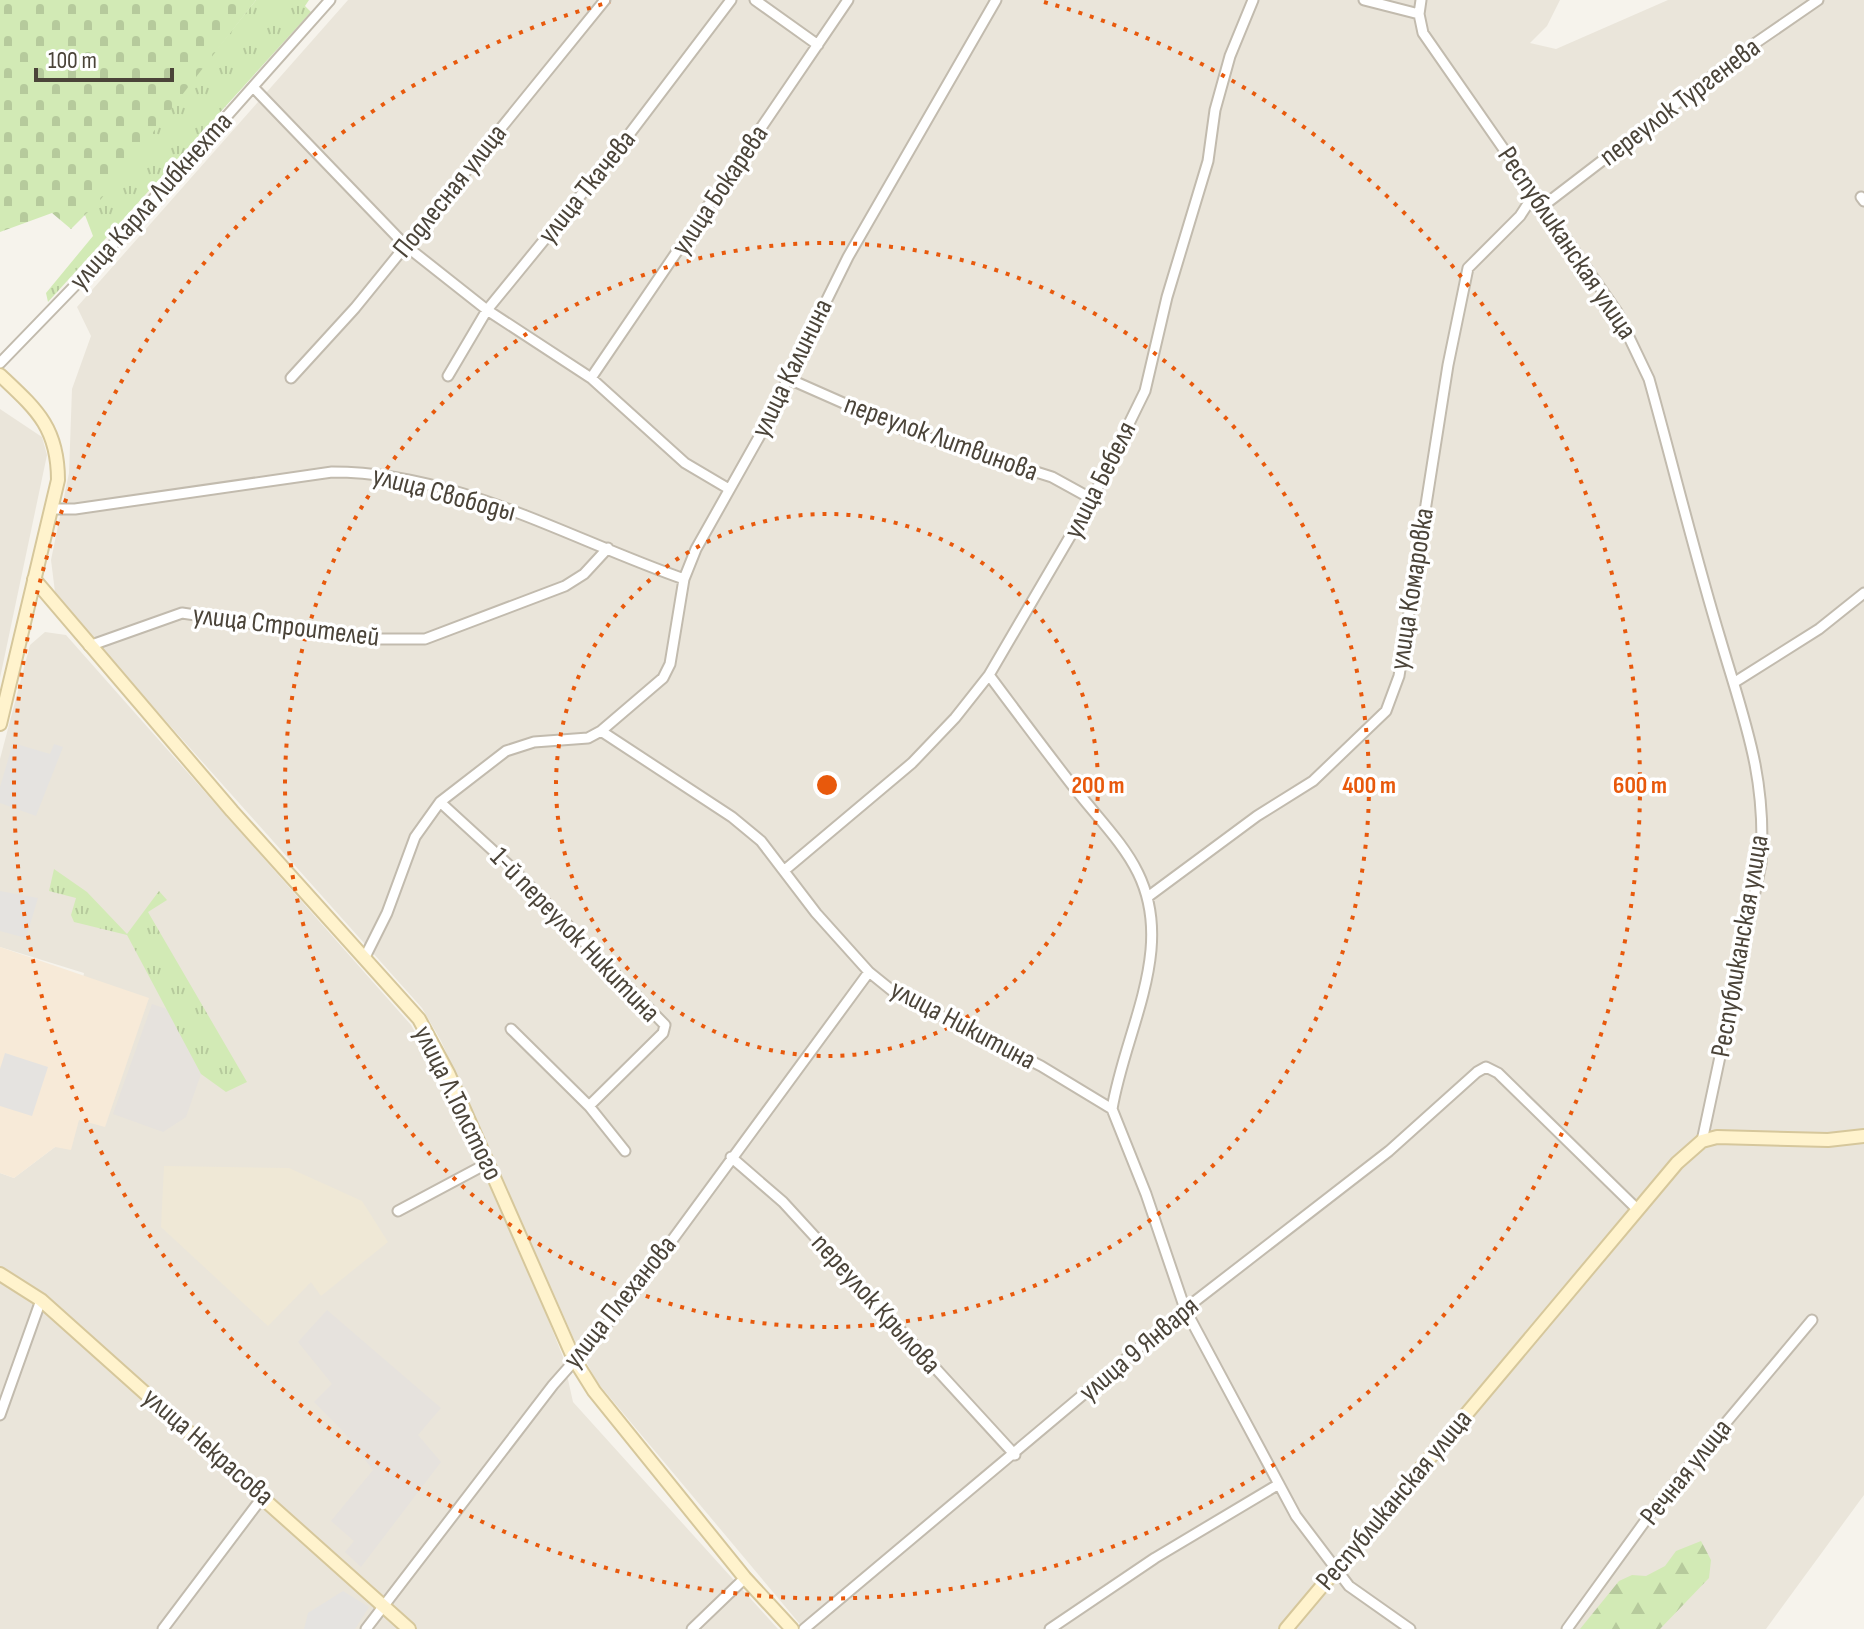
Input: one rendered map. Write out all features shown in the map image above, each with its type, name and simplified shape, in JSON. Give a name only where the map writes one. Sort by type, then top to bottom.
[{"type":"street","name":"улица Карла Либкнехта","points":[[0,363],[92,268],[330,0]]},
{"type":"street","name":"Подлесная улица","points":[[291,378],[406,246],[605,0]]},
{"type":"street","name":"улица Ткачева","points":[[448,376],[487,310],[612,157],[731,0]]},
{"type":"street","points":[[755,0],[818,45]]},
{"type":"street","name":"улица Бокарева","points":[[591,378],[848,0]]},
{"type":"street","name":"улица Калинина","points":[[601,731],[663,678],[670,664],[684,579],[789,379],[848,257],[996,0]]},
{"type":"street","name":"улица Бебеля","points":[[786,869],[912,763],[989,675],[1092,499],[1145,391],[1167,297],[1208,161],[1219,96],[1230,56],[1253,0]]},
{"type":"street","points":[[1364,0],[1419,14],[1421,0]]},
{"type":"street","name":"переулок Тургенева","points":[[1543,206],[1818,0]]},
{"type":"street","name":"Республиканская улица","points":[[1286,1629],[1677,1163],[1702,1141],[1762,852],[1760,783],[1751,734],[1720,640],[1649,379],[1617,312],[1423,33],[1419,14]]},
{"type":"street","points":[[253,87],[406,246],[487,310],[591,378],[685,463],[729,489]]},
{"type":"street","name":"улица Комаровка","points":[[1149,896],[1257,816],[1313,781],[1386,711],[1399,676],[1448,365],[1468,268],[1520,216],[1535,193]]},
{"type":"street","points":[[0,375],[35,408],[51,432],[58,454],[58,480],[0,724]]},
{"type":"street","name":"переулок Литвинова","points":[[789,379],[909,432],[1052,477],[1092,499]]},
{"type":"street","name":"улица Свободы","points":[[51,509],[75,509],[332,472],[367,472],[498,505],[684,579]]},
{"type":"street","name":"улица Строителей","points":[[89,646],[182,613],[357,639],[425,639],[565,586],[584,574],[608,548]]},
{"type":"street","name":"улица Л.Толстого","points":[[34,579],[89,646],[419,1019],[488,1163],[574,1359],[616,1420],[745,1578],[792,1629]]},
{"type":"street","points":[[1735,682],[1819,629],[1864,593]]},
{"type":"street","points":[[989,675],[1072,785],[1125,847],[1149,896],[1151,950],[1147,976],[1112,1109],[1146,1194],[1185,1309],[1296,1516],[1335,1572],[1371,1604],[1410,1629]]},
{"type":"street","points":[[365,957],[387,913],[415,837],[440,802],[506,751],[534,742],[588,738],[601,731]]},
{"type":"street","name":"улица Никитина","points":[[601,731],[732,817],[786,869],[816,913],[869,972],[895,993],[1041,1066],[1112,1109]]},
{"type":"street","name":"1-й переулок Никитина","points":[[440,802],[512,868],[665,1025],[663,1033],[589,1106]]},
{"type":"street","name":"улица Плеханова","points":[[366,1629],[574,1359],[629,1299],[869,972]]},
{"type":"street","points":[[511,1029],[589,1106],[625,1151]]},
{"type":"street","name":"улица 9 Января","points":[[804,1629],[1015,1455],[1185,1309],[1389,1151],[1486,1067],[1498,1073],[1638,1210]]},
{"type":"street","points":[[1702,1141],[1717,1137],[1828,1140],[1864,1136]]},
{"type":"street","name":"переулок Крылова","points":[[731,1157],[783,1202],[1015,1455]]},
{"type":"street","points":[[398,1211],[488,1163]]},
{"type":"street","name":"улица Некрасова","points":[[0,1274],[41,1300],[264,1495],[409,1629]]},
{"type":"street","points":[[0,1415],[41,1300]]},
{"type":"street","name":"Речная улица","points":[[1567,1629],[1656,1506],[1812,1320]]},
{"type":"street","points":[[1050,1629],[1155,1558],[1279,1484]]},
{"type":"street","points":[[163,1629],[264,1495]]},
{"type":"street","points":[[692,1629],[745,1578]]},
{"type":"shaded area","points":[[348,0],[1560,0],[1547,26],[1530,43],[1556,49],[1668,0],[1864,0],[1864,1495],[1766,1629],[804,1629],[597,1382],[574,1339],[441,1041],[422,1008],[90,636],[55,592],[51,560],[69,473],[72,389],[91,336],[77,307]]},
{"type":"shaded area","points":[[0,409],[42,437],[47,455],[0,678]]},
{"type":"shaded area","points":[[45,632],[66,635],[411,1025],[440,1075],[546,1314],[563,1357],[573,1402],[778,1629],[0,1629],[0,1173],[14,1178],[55,1147],[84,973],[0,947],[0,759],[30,645]]},
{"type":"shaded area","points":[[13,743],[50,754],[54,744],[63,747],[36,816],[0,803],[0,787]]},
{"type":"shaded area","points":[[0,891],[38,898],[26,938],[0,931]]},
{"type":"shaded area","points":[[0,947],[149,998],[105,1127],[79,1120],[71,1150],[55,1147],[14,1178],[0,1173]]},
{"type":"shaded area","points":[[152,1004],[170,1010],[201,1074],[186,1117],[163,1132],[113,1114]]},
{"type":"shaded area","points":[[5,1053],[48,1067],[32,1116],[0,1106],[0,1069]]},
{"type":"shaded area","points":[[164,1166],[289,1168],[362,1201],[388,1242],[321,1296],[311,1282],[268,1326],[161,1227]]},
{"type":"shaded area","points":[[327,1310],[441,1408],[418,1435],[441,1462],[361,1567],[345,1552],[354,1541],[331,1521],[373,1470],[342,1430],[314,1402],[332,1384],[298,1342]]},
{"type":"shaded area","points":[[343,1591],[369,1607],[355,1629],[304,1629],[308,1613]]},
{"type":"green space","points":[[0,0],[256,0],[101,199],[71,229],[52,213],[0,232]]},
{"type":"green space","points":[[256,0],[309,0],[305,6],[311,12],[48,302],[46,293],[93,236],[85,215]]},
{"type":"green space","points":[[54,869],[87,892],[127,934],[159,891],[167,900],[148,912],[247,1082],[226,1092],[201,1074],[127,935],[74,922],[71,915],[76,898],[49,891]]},
{"type":"green space","points":[[1701,1541],[1711,1560],[1709,1578],[1660,1629],[1580,1629],[1619,1581],[1632,1575],[1646,1576],[1665,1566],[1676,1551]]}]
